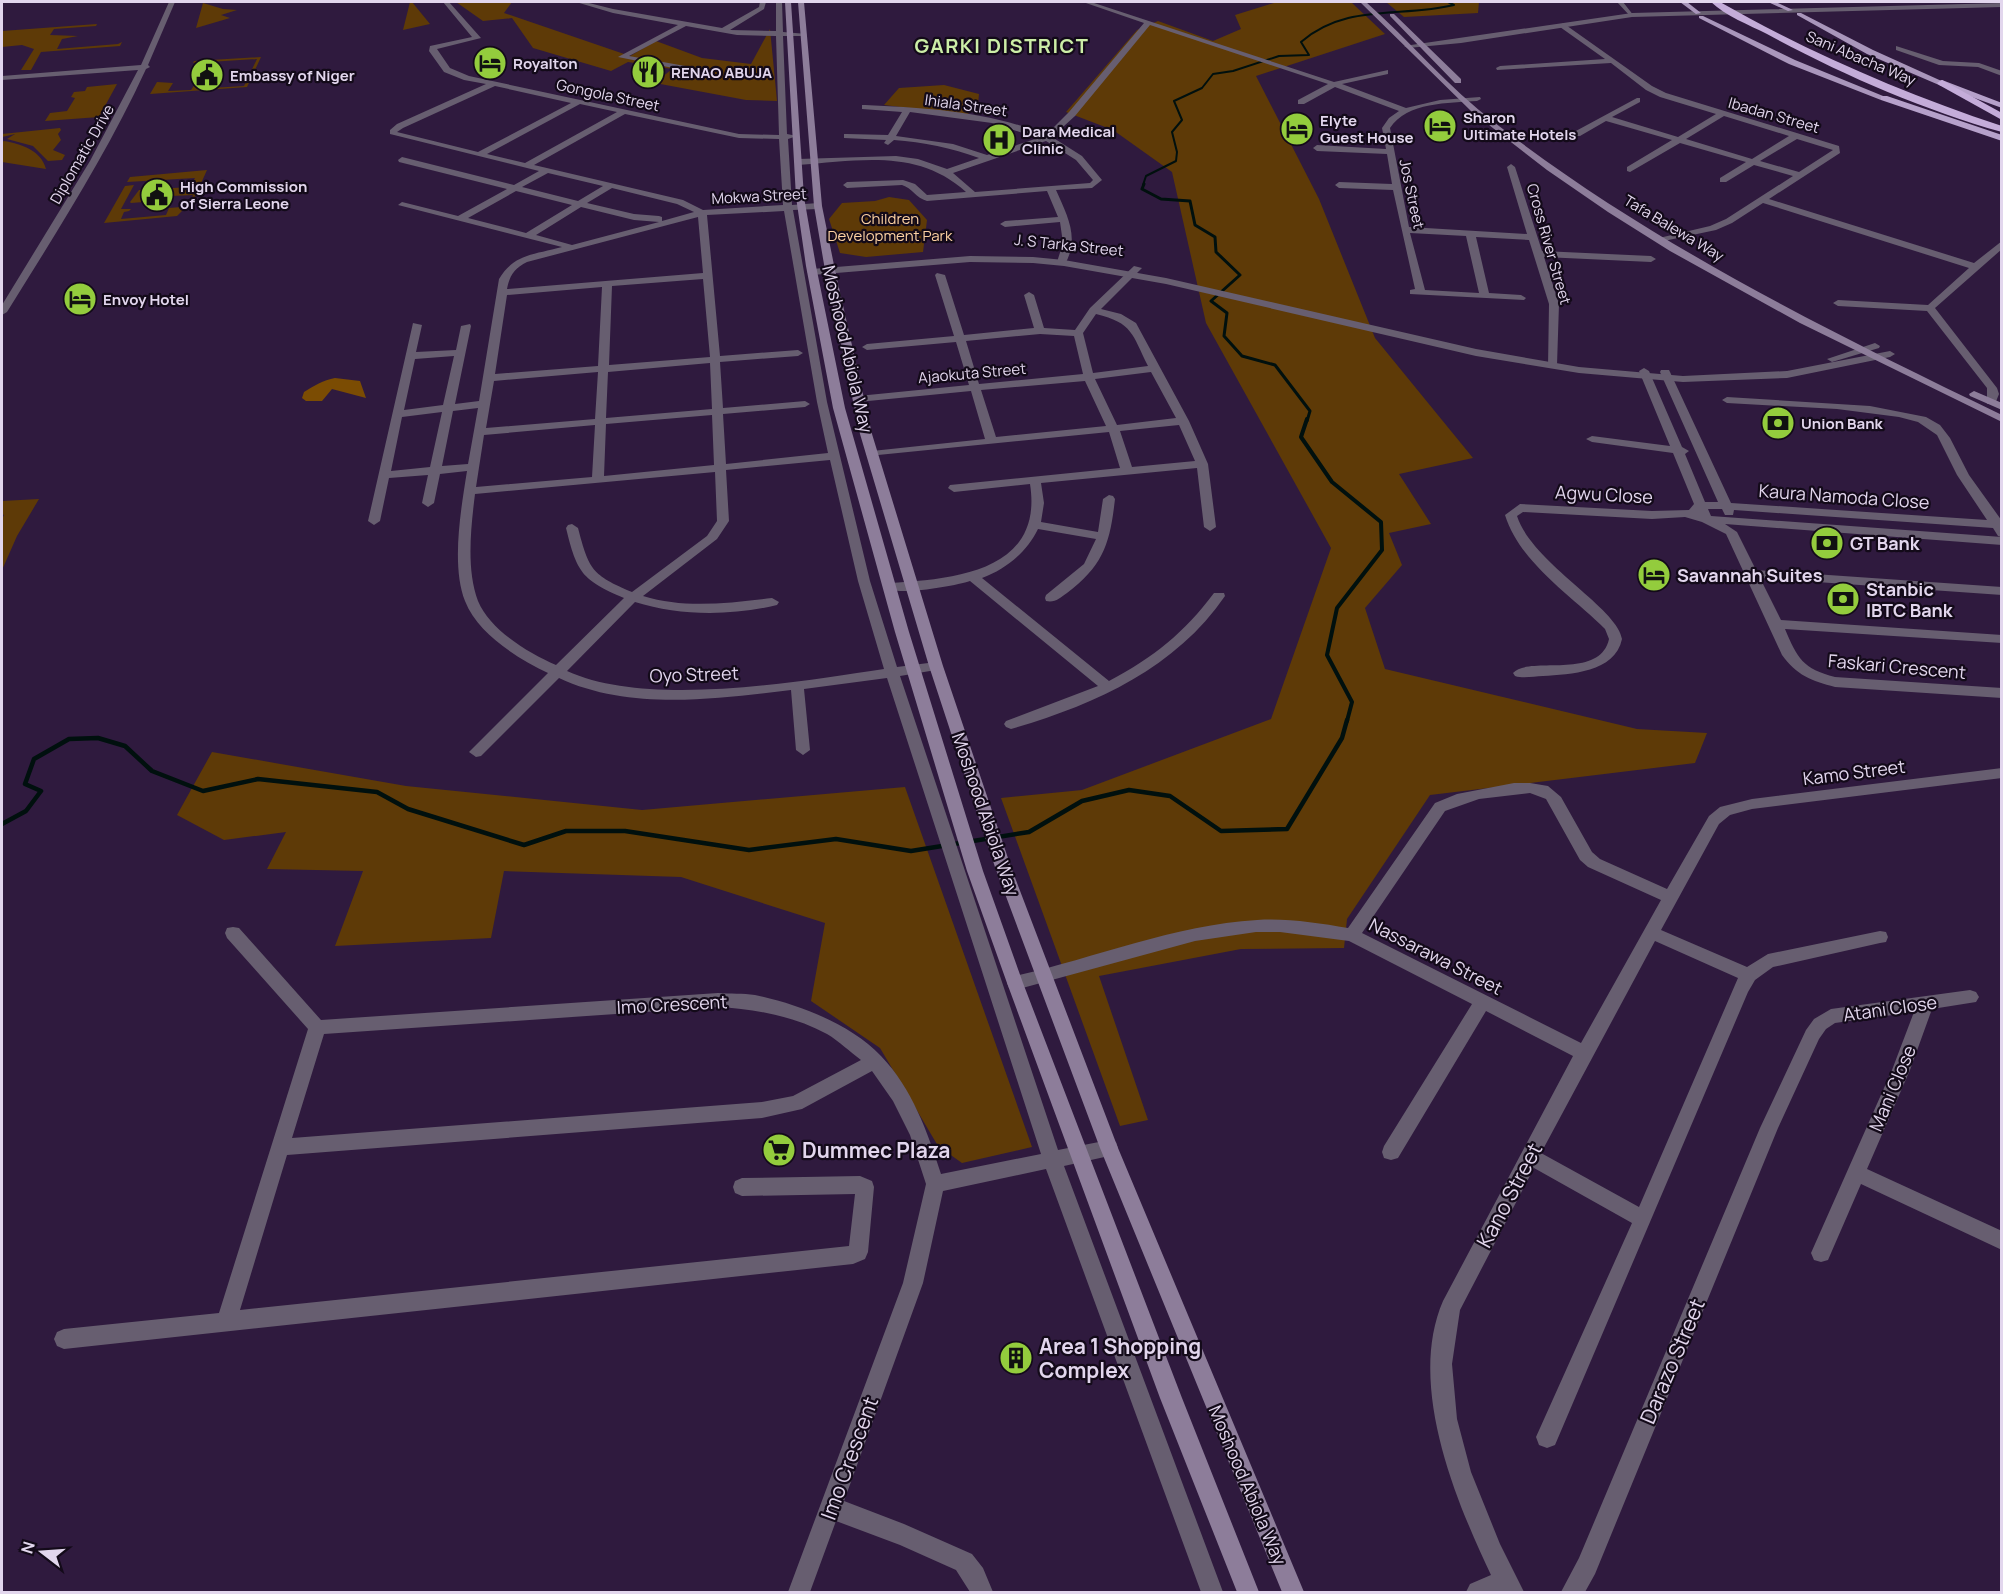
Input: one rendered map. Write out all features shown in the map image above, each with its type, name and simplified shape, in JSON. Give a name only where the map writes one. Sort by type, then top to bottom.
[{"type":"highway","name":"Sani Abacha Way","points":[[1736,2],[1827,51],[1891,78]]},
{"type":"highway","name":"Sani Abacha Way","points":[[1719,4],[1807,53],[1847,71],[2001,129]]},
{"type":"highway","points":[[1942,83],[2001,106]]},
{"type":"highway","points":[[1942,83],[2001,117]]},
{"type":"highway","points":[[1946,97],[2001,117]]},
{"type":"highway","points":[[1884,98],[1974,120]]},
{"type":"highway","points":[[1884,98],[2001,138]]},
{"type":"main road","name":"Moshood Abiola Way","points":[[788,2],[784,34],[802,207],[811,269],[839,408],[890,588],[975,871],[1080,1155],[1248,1593]]},
{"type":"main road","name":"Moshood Abiola Way","points":[[801,2],[818,206],[829,267],[872,454],[936,666],[1003,867],[1109,1148],[1293,1593]]},
{"type":"main road","name":"Sani Abacha Way","points":[[1683,2],[1699,15],[1792,62],[1884,98]]},
{"type":"main road","name":"Sani Abacha Way","points":[[1771,2],[1790,10]]},
{"type":"main road","name":"Tafa Balewa Way","points":[[1366,4],[1463,100],[1491,124],[1554,170],[1771,303],[1861,351],[2001,419]]},
{"type":"main road","name":"Tafa Balewa Way","points":[[1382,6],[1477,99],[1558,162],[1614,199]]},
{"type":"main road","name":"Sani Abacha Way","points":[[1799,14],[1870,52],[1942,83]]},
{"type":"main road","name":"Tafa Balewa Way","points":[[1663,235],[1676,237],[1685,242]]},
{"type":"main road","name":"Tafa Balewa Way","points":[[1703,253],[1739,275],[1890,354],[2001,407]]},
{"type":"street","name":"Diplomatic Drive","points":[[2,312],[79,188],[146,67],[172,2]]},
{"type":"street","name":"Gongola Street","points":[[446,2],[477,38],[436,46],[433,51],[447,70],[467,78],[739,136],[795,136]]},
{"type":"street","points":[[579,2],[596,8],[722,31],[803,34]]},
{"type":"street","points":[[722,31],[754,15],[762,8],[763,2]]},
{"type":"street","points":[[779,2],[784,34],[783,137],[788,208],[818,382],[864,581],[1052,1161],[1212,1593]]},
{"type":"street","points":[[1086,2],[1334,84],[1406,111],[1436,103],[1477,99]]},
{"type":"street","points":[[1620,2],[1632,15]]},
{"type":"street","points":[[1565,27],[1632,15],[1799,14],[2001,7]]},
{"type":"street","points":[[1410,47],[1635,19],[1790,10],[2001,7]]},
{"type":"street","points":[[947,172],[1048,137],[1072,114],[1149,22]]},
{"type":"street","points":[[684,24],[622,57],[688,69]]},
{"type":"street","name":"Ibadan Street","points":[[1565,27],[1663,95],[1832,146],[1837,151],[1762,200],[1713,228],[1676,237]]},
{"type":"street","points":[[1899,48],[1942,63],[1979,65],[2001,74]]},
{"type":"street","points":[[1500,68],[1612,61]]},
{"type":"street","points":[[2,78],[146,67]]},
{"type":"street","points":[[1301,102],[1334,84],[1385,72]]},
{"type":"street","points":[[476,752],[632,598],[711,539],[718,532],[723,521],[715,359],[702,213],[680,202],[393,132],[493,84]]},
{"type":"street","points":[[1577,134],[1637,100]]},
{"type":"street","points":[[480,154],[578,102]]},
{"type":"street","name":"Ihiala Street","points":[[847,185],[903,183],[914,188],[918,195],[927,198],[1092,185],[1098,180],[1076,154],[1048,137],[1004,123],[907,110],[865,107]]},
{"type":"street","points":[[877,158],[893,137],[907,110]]},
{"type":"street","name":"Jos Street","points":[[1406,111],[1388,123],[1386,129],[1416,292],[1485,296]]},
{"type":"street","points":[[527,165],[623,112]]},
{"type":"street","points":[[1630,169],[1722,114]]},
{"type":"street","points":[[1605,118],[1799,175]]},
{"type":"street","points":[[1723,180],[1797,135]]},
{"type":"street","points":[[847,136],[893,137],[952,146],[987,158]]},
{"type":"street","points":[[1317,148],[1389,152]]},
{"type":"street","points":[[798,162],[877,158],[912,162],[947,172],[973,194]]},
{"type":"street","points":[[402,160],[634,217],[672,220]]},
{"type":"street","name":"Cross River Street","points":[[1511,167],[1554,304],[1552,362]]},
{"type":"street","points":[[460,219],[547,170]]},
{"type":"street","points":[[528,236],[611,185]]},
{"type":"street","points":[[1339,185],[1396,187]]},
{"type":"street","points":[[1050,188],[1065,219],[1068,238],[1064,260]]},
{"type":"street","points":[[1762,200],[1976,267]]},
{"type":"street","points":[[402,206],[571,246]]},
{"type":"street","name":"Mokwa Street","points":[[571,246],[702,213],[818,206]]},
{"type":"street","points":[[1005,224],[1065,219]]},
{"type":"street","points":[[1405,230],[1532,237]]},
{"type":"street","points":[[792,232],[806,231]]},
{"type":"street","points":[[1470,233],[1485,296],[1521,298]]},
{"type":"street","points":[[1839,303],[1930,308],[2001,244]]},
{"type":"street","name":"Oyo Street","points":[[571,246],[519,261],[507,271],[470,491],[464,562],[469,595],[478,614],[501,637],[526,656],[555,672],[586,684],[661,696],[797,686],[936,666]]},
{"type":"street","points":[[1538,254],[1651,259]]},
{"type":"street","name":"J. S Tarka Street","points":[[811,269],[957,260],[1064,260],[1134,271],[1488,354],[1666,375]]},
{"type":"street","points":[[1127,471],[1114,430],[1089,377],[1078,333],[1094,310],[1134,271]]},
{"type":"street","points":[[940,275],[992,442]]},
{"type":"street","points":[[502,292],[707,276]]},
{"type":"street","points":[[598,480],[607,283]]},
{"type":"street","points":[[1029,295],[1040,331]]},
{"type":"street","points":[[1930,308],[1992,388],[1994,394],[1991,402]]},
{"type":"street","points":[[1094,310],[1117,315],[1132,325],[1155,368],[1183,421],[1202,465],[1210,527]]},
{"type":"street","points":[[374,521],[417,325]]},
{"type":"street","points":[[428,503],[466,326]]},
{"type":"street","points":[[867,347],[1040,331],[1078,333]]},
{"type":"street","points":[[1666,375],[1761,371],[1826,361],[1875,346]]},
{"type":"street","points":[[410,356],[460,353]]},
{"type":"street","points":[[489,378],[798,353]]},
{"type":"street","points":[[1666,375],[1789,376],[1890,354]]},
{"type":"street","name":"Ajaokuta Street","points":[[858,399],[1089,377],[1155,368]]},
{"type":"street","points":[[1645,374],[1706,519]]},
{"type":"street","name":"Faskari Crescent","points":[[1666,375],[1727,506],[1732,527],[1752,574],[1789,655],[1797,666],[1815,677],[1835,682],[2001,693]]},
{"type":"street","points":[[1727,400],[1895,411],[1923,419],[1934,425],[1944,437],[1963,474],[2000,527]]},
{"type":"street","points":[[397,414],[484,404]]},
{"type":"street","points":[[479,432],[805,404]]},
{"type":"street","points":[[872,454],[1183,421]]},
{"type":"street","points":[[1592,439],[1704,455]]},
{"type":"street","points":[[470,491],[835,456]]},
{"type":"street","points":[[954,488],[1202,465]]},
{"type":"street","points":[[384,475],[474,466]]},
{"type":"street","points":[[890,588],[973,577],[1003,562],[1018,548],[1035,525],[1037,501],[1035,480]]},
{"type":"street","points":[[1051,597],[1082,576],[1098,556],[1106,537],[1109,499]]},
{"type":"street","points":[[1686,513],[1700,505]]},
{"type":"street","name":"Kaura Namoda Close","points":[[1700,505],[2000,527]]},
{"type":"street","name":"Agwu Close","points":[[1520,673],[1581,667],[1602,659],[1612,649],[1616,639],[1614,632],[1596,612],[1546,566],[1520,536],[1512,521],[1512,512],[1520,508],[1652,515],[1686,513]]},
{"type":"street","points":[[1686,513],[1732,527],[2001,541]]},
{"type":"street","points":[[1035,525],[1106,537]]},
{"type":"street","points":[[572,528],[579,558],[589,573],[632,598],[672,609],[690,610],[772,602]]},
{"type":"street","points":[[1752,574],[2001,591]]},
{"type":"street","points":[[973,577],[1109,688]]},
{"type":"street","points":[[1011,724],[1065,707],[1109,688],[1170,648],[1197,625],[1219,596]]},
{"type":"street","points":[[1776,624],[2001,639]]},
{"type":"street","points":[[797,686],[803,750]]},
{"type":"street","name":"Kamo Street","points":[[1714,819],[1725,812],[1752,804],[2001,773]]},
{"type":"street","points":[[1352,935],[1440,807],[1458,798],[1523,788],[1535,788],[1551,795],[1586,856],[1594,863],[1671,898]]},
{"type":"street","name":"Kano Street","points":[[1510,1587],[1465,1490],[1453,1451],[1444,1410],[1441,1371],[1442,1337],[1450,1308],[1584,1053],[1714,819]]},
{"type":"street","name":"Nassarawa Street","points":[[1015,983],[1044,977],[1139,949],[1254,926],[1292,927],[1352,935],[1584,1053]]},
{"type":"street","points":[[226,1323],[317,1027],[233,933]]},
{"type":"street","points":[[1652,933],[1749,975]]},
{"type":"street","points":[[1546,1437],[1643,1219],[1740,990],[1749,975],[1768,961],[1880,937]]},
{"type":"street","name":"Atani Close","points":[[1769,1128],[1812,1035],[1820,1024],[1831,1016],[1970,997]]},
{"type":"street","name":"Imo Crescent","points":[[317,1027],[718,1000],[754,1002],[813,1020],[835,1030],[875,1061],[899,1095],[919,1134],[935,1184],[913,1283],[799,1593]]},
{"type":"street","points":[[1391,1152],[1483,1002]]},
{"type":"street","name":"Mani Close","points":[[1821,1253],[1901,1070],[1926,1003]]},
{"type":"street","points":[[280,1147],[762,1110],[796,1103],[875,1061]]},
{"type":"street","name":"Darazo Street","points":[[1572,1593],[1587,1566],[1769,1128]]},
{"type":"street","points":[[935,1184],[1109,1148]]},
{"type":"street","points":[[1530,1156],[1643,1219]]},
{"type":"street","points":[[1855,1173],[2001,1241]]},
{"type":"street","points":[[64,1340],[853,1255],[858,1252],[865,1187],[860,1185],[742,1187]]},
{"type":"street","points":[[831,1508],[904,1535],[964,1562],[975,1576],[982,1593]]},
{"type":"street","points":[[1478,1593],[1510,1587]]},
{"type":"green space","points":[[410,2],[412,2],[430,24],[403,30]]},
{"type":"green space","points":[[456,2],[512,2],[504,13],[630,56],[656,41],[702,58],[751,64],[770,29],[777,101],[746,100],[655,83],[672,69],[628,62],[611,71],[533,48],[512,18],[483,21]]},
{"type":"green space","points":[[1277,2],[1351,2],[1385,34],[1256,76],[1319,199],[1375,338],[1473,458],[1399,474],[1431,524],[1389,533],[1402,565],[1365,608],[1385,669],[1637,729],[1707,733],[1695,763],[1430,795],[1347,919],[1344,948],[1241,949],[1099,976],[1148,1120],[1120,1126],[1001,798],[1082,790],[1271,719],[1331,548],[1206,323],[1172,172],[1113,130],[1066,112],[1137,30],[1158,21],[1213,41],[1241,29],[1235,15]]},
{"type":"green space","points":[[1386,2],[1479,2],[1478,13],[1404,17]]},
{"type":"green space","points":[[203,3],[223,9],[237,10],[221,15],[230,18],[196,28]]},
{"type":"green space","points":[[97,24],[96,26],[54,29],[50,35],[78,36],[62,39],[57,49],[122,42],[120,46],[41,52],[31,70],[21,70],[34,49],[22,45],[2,47],[2,31]]},
{"type":"green space","points":[[261,57],[247,87],[150,94],[157,82],[173,83],[168,91],[191,90],[197,81],[216,80],[211,88],[244,86],[257,59],[193,63],[194,61]]},
{"type":"green space","points":[[117,84],[99,117],[45,121],[50,113],[67,111],[75,98],[71,97],[74,92],[85,91],[87,87]]},
{"type":"green space","points":[[944,85],[979,94],[978,104],[967,115],[884,105],[899,88]]},
{"type":"green space","points":[[60,128],[58,134],[61,140],[53,150],[65,155],[62,160],[48,161],[33,146],[7,139],[15,134],[2,137],[2,134]]},
{"type":"green space","points":[[2,142],[23,146],[35,153],[40,157],[46,169],[2,162]]},
{"type":"green space","points":[[207,170],[194,199],[177,216],[104,223],[125,186],[134,185],[121,209],[131,209],[124,212],[121,219],[166,215],[169,208],[181,207],[184,200],[191,200],[193,195],[171,196],[169,200],[131,203],[139,190],[190,187],[195,178],[127,182],[130,177]]},
{"type":"green space","name":"Children Development Park","points":[[889,197],[909,200],[927,220],[923,252],[866,257],[840,253],[829,219],[842,203],[875,201]]},
{"type":"green space","points":[[39,499],[17,536],[2,570],[2,519],[4,515],[2,514],[2,501]]},
{"type":"green space","points":[[212,752],[406,786],[642,810],[905,787],[1032,1147],[962,1163],[938,1146],[880,1048],[811,1001],[825,923],[681,877],[504,871],[491,938],[335,946],[363,871],[267,869],[286,832],[224,840],[177,815]]},
{"type":"shaded area","points":[[335,378],[360,381],[366,398],[332,389],[322,401],[306,401],[302,398],[304,392]]},
{"type":"waterway","points":[[1143,185],[1146,176],[1176,161],[1177,152],[1172,132],[1182,120],[1174,101],[1202,88],[1213,74],[1233,71],[1279,56],[1309,55],[1301,42],[1318,30],[1336,22],[1374,14],[1454,5],[1448,2]]},
{"type":"waterway","points":[[1144,184],[1142,189],[1161,199],[1190,201],[1195,225],[1215,237],[1216,252],[1240,275],[1211,301],[1227,313],[1224,336],[1242,356],[1275,365],[1310,411],[1307,421]]},
{"type":"waterway","points":[[1307,419],[1301,437],[1332,482],[1381,522],[1382,550],[1337,608],[1327,655],[1352,702],[1347,721]]},
{"type":"waterway","points":[[2,824],[26,811],[41,791],[25,784],[34,759],[69,739],[98,738],[125,746],[152,771],[203,791],[258,779],[377,792],[408,809],[524,845],[566,831],[625,831],[749,850],[836,839],[911,851],[1029,832],[1082,801],[1129,790],[1170,796],[1221,831],[1287,829],[1342,738],[1347,720]]},
{"type":"place","name":"Royalton","points":[[490,63]]},
{"type":"place","name":"RENAO ABUJA","points":[[648,72]]},
{"type":"place","name":"Embassy of Niger","points":[[207,75]]},
{"type":"place","name":"Sharon Ultimate Hotels","points":[[1440,126]]},
{"type":"place","name":"Elyte Guest House","points":[[1297,129]]},
{"type":"place","name":"Dara Medical Clinic","points":[[999,140]]},
{"type":"place","name":"High Commission of Sierra Leone","points":[[157,195]]},
{"type":"place","name":"Envoy Hotel","points":[[80,299]]},
{"type":"place","name":"Union Bank","points":[[1778,423]]},
{"type":"place","name":"GT Bank","points":[[1827,543]]},
{"type":"place","name":"Savannah Suites","points":[[1654,575]]},
{"type":"place","name":"Stanbic IBTC Bank","points":[[1843,599]]},
{"type":"place","name":"Dummec Plaza","points":[[779,1150]]},
{"type":"place","name":"Area 1 Shopping Complex","points":[[1016,1358]]},
{"type":"district","name":"GARKI DISTRICT","points":[[1002,45]]}]
